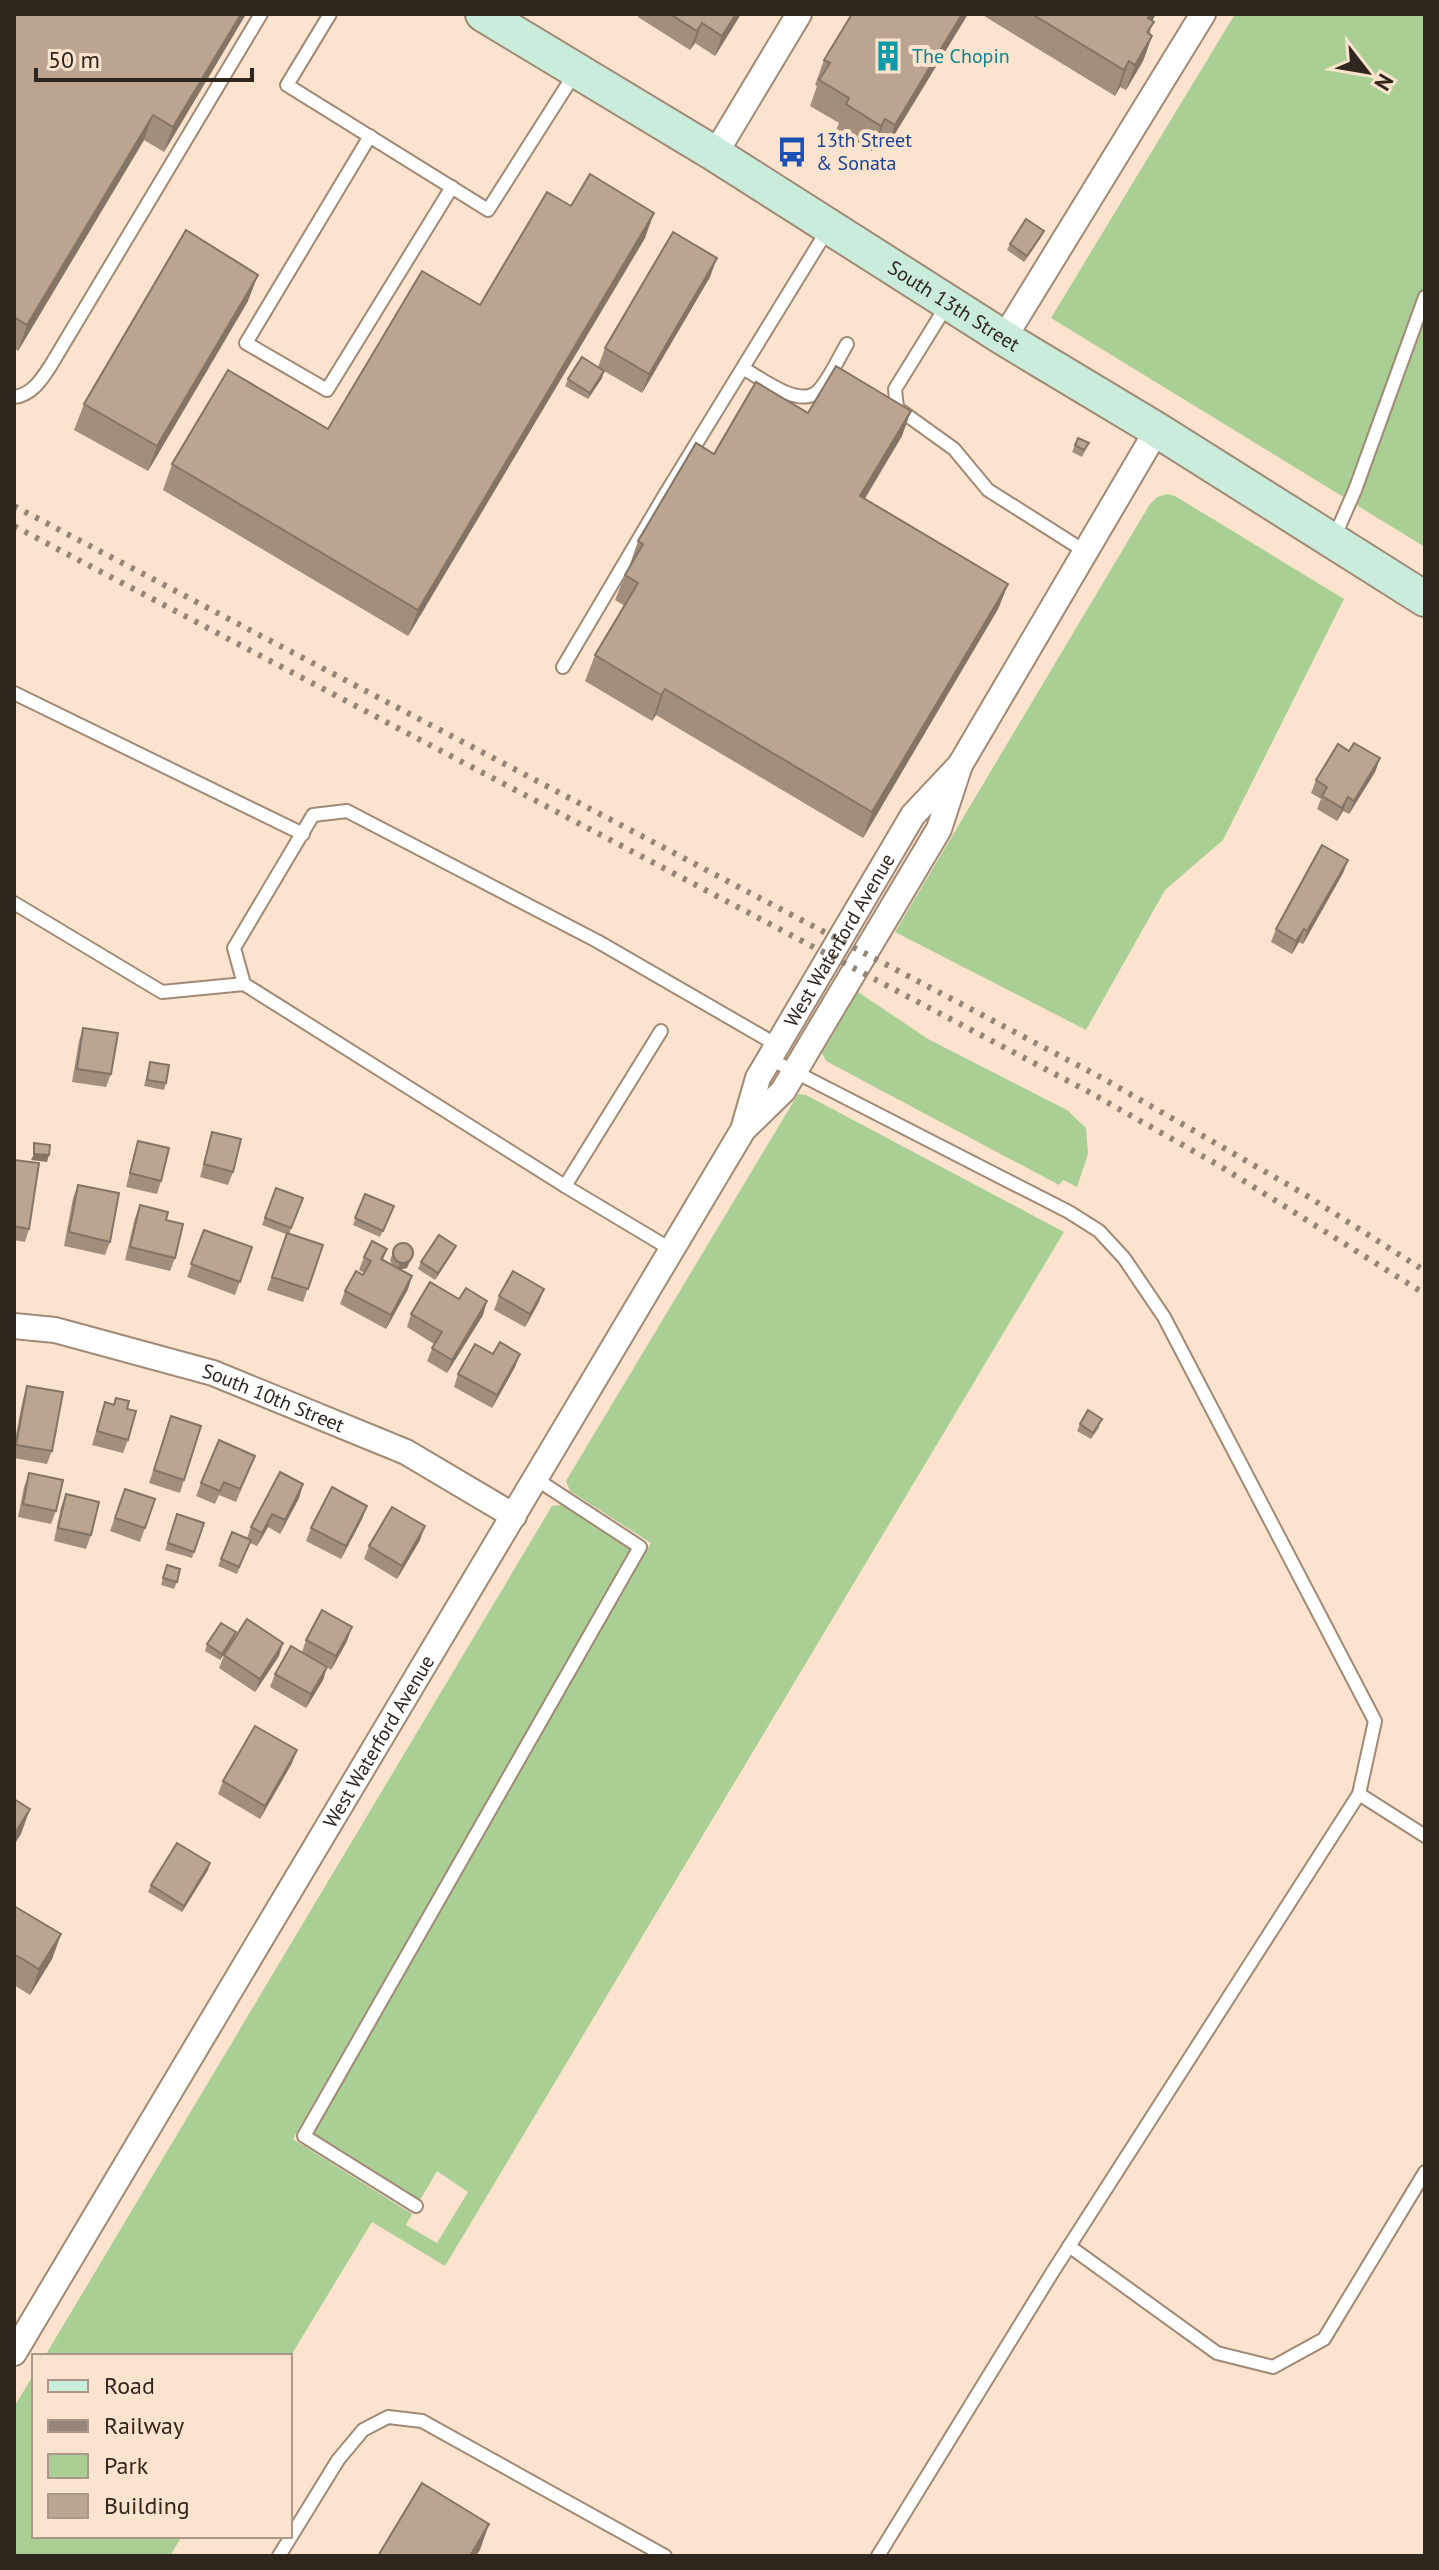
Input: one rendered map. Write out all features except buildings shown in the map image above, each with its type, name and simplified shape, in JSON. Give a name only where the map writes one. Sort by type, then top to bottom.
[{"type":"street","name":"South 13th Street","points":[[483,14],[715,154],[1004,338],[1157,430],[1425,599]]},
{"type":"street","points":[[715,154],[799,14]]},
{"type":"street","points":[[1004,338],[1203,14]]},
{"type":"street","name":"West Waterford Avenue","points":[[743,1130],[783,1091],[939,829],[960,765],[1157,430]]},
{"type":"street","name":"West Waterford Avenue","points":[[14,2353],[743,1130],[758,1078],[913,815],[960,765]]},
{"type":"street","name":"South 10th Street","points":[[14,1326],[55,1330],[213,1373],[406,1452],[514,1516]]},
{"type":"lane","points":[[14,397],[38,385],[51,365],[261,14]]},
{"type":"lane","points":[[330,14],[287,85],[488,210],[576,70]]},
{"type":"lane","points":[[370,136],[246,343],[327,390],[452,187]]},
{"type":"lane","points":[[563,667],[830,227]]},
{"type":"lane","points":[[1333,541],[1355,490],[1425,297]]},
{"type":"lane","points":[[948,302],[895,389],[897,408],[954,449],[988,490],[1086,552]]},
{"type":"lane","points":[[743,368],[792,396],[804,398],[816,392],[847,344]]},
{"type":"lane","points":[[14,693],[303,834]]},
{"type":"lane","points":[[244,984],[234,948],[313,815],[347,811],[597,941],[774,1052],[794,1073],[1069,1212],[1099,1231],[1124,1258],[1164,1317],[1375,1721],[1359,1794],[1069,2246],[878,2556]]},
{"type":"lane","points":[[14,903],[162,992],[244,984],[672,1250]]},
{"type":"lane","points":[[565,1186],[661,1031]]},
{"type":"lane","points":[[416,2206],[304,2136],[640,1547],[536,1479]]},
{"type":"lane","points":[[1359,1794],[1425,1836]]},
{"type":"lane","points":[[1069,2246],[1217,2353],[1273,2367],[1324,2339],[1425,2172]]},
{"type":"lane","points":[[292,2535],[338,2460],[363,2430],[388,2417],[422,2421],[665,2556]]},
{"type":"lane","points":[[279,2556],[290,2538]]},
{"type":"green space","points":[[1235,14],[1425,14],[1425,547],[1051,318]]},
{"type":"green space","points":[[1167,494],[1344,599],[1223,840],[1165,890],[1086,1030],[895,932],[1150,504],[1157,497]]},
{"type":"green space","points":[[858,992],[928,1039],[1067,1110],[1086,1128],[1088,1154],[1077,1187],[1063,1180],[1059,1185],[826,1061],[822,1053]]},
{"type":"green space","points":[[798,1094],[806,1095],[1064,1232],[445,2266],[372,2222],[292,2354],[46,2354],[552,1506],[562,1505],[631,1549],[293,2139],[412,2214],[406,2225],[437,2243],[468,2192],[437,2171],[420,2200],[313,2133],[651,1543],[570,1491],[566,1481]]},
{"type":"green space","points":[[32,2377],[32,2538],[181,2538],[170,2556],[14,2556],[14,2407]]},
{"type":"railway","points":[[14,506],[1102,1078],[1304,1194],[1425,1271]]},
{"type":"railway","points":[[14,526],[1089,1092],[1220,1166],[1425,1294]]},
{"type":"place","name":"The Chopin","points":[[888,56]]},
{"type":"place","name":"13th Street & Sonata","points":[[792,152]]}]
